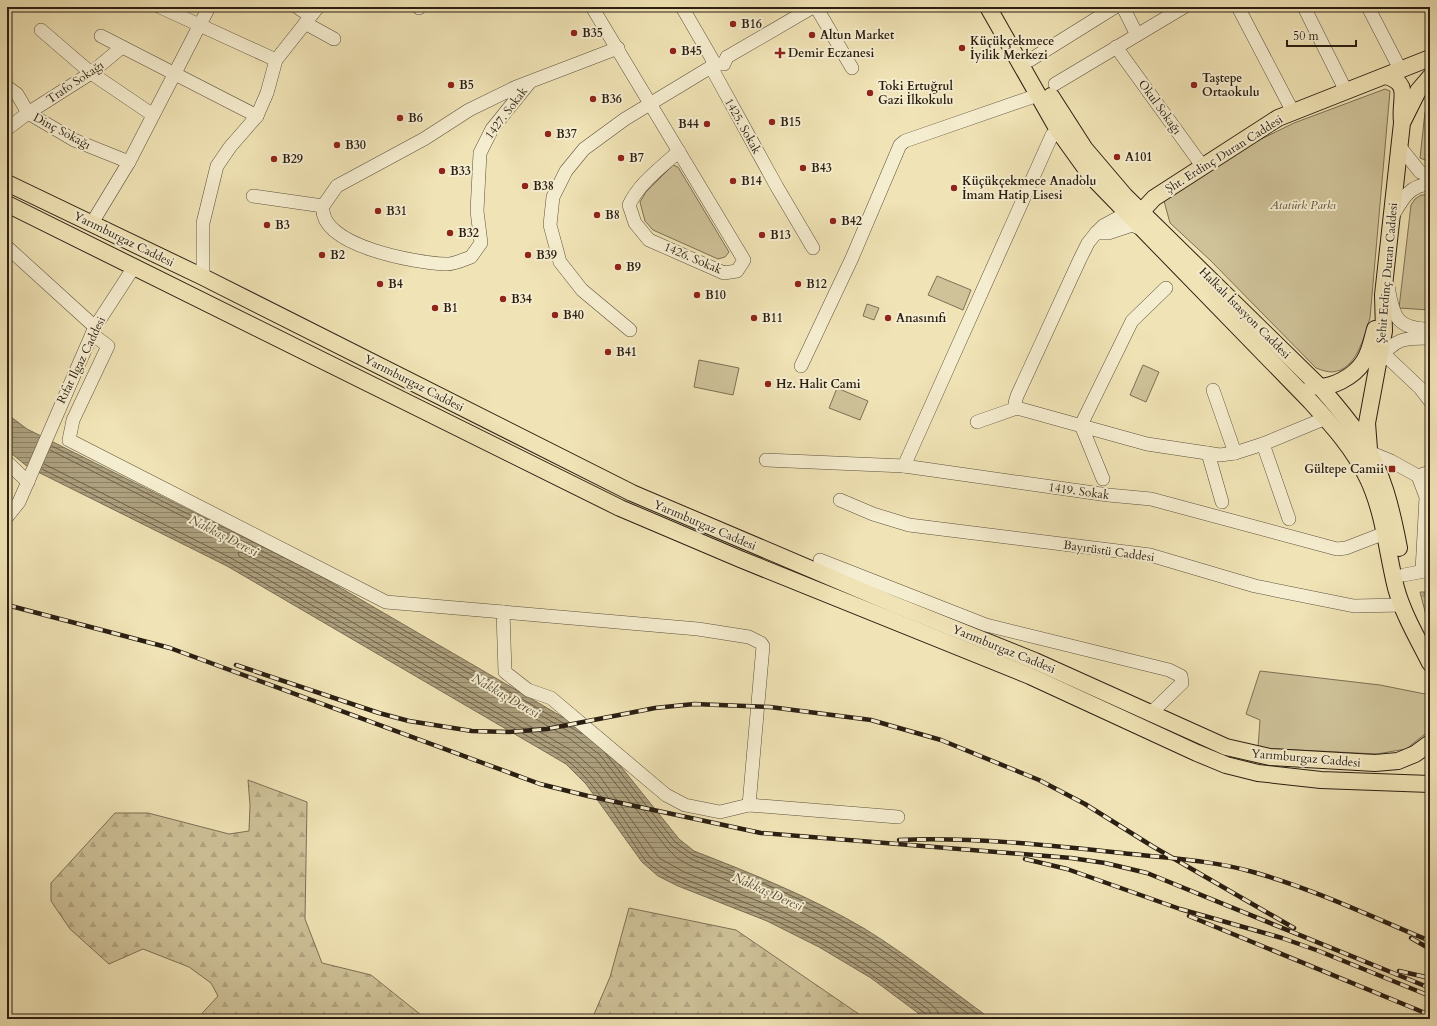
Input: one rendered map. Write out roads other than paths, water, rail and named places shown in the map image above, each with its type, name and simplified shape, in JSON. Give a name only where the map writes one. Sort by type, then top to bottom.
[{"type":"main road","name":"Halkalı İstasyon Caddesi","points":[[988,7],[1046,89],[1058,130],[1091,176],[1134,212],[1321,388],[1354,428],[1376,465],[1389,505],[1411,610],[1430,649]]},
{"type":"main road","name":"Halkalı İstasyon Caddesi","points":[[1000,7],[1046,89],[1084,150],[1125,196],[1134,212]]},
{"type":"main road","name":"Şht. Erdinç Duran Caddesi","points":[[1134,212],[1278,118],[1425,60]]},
{"type":"main road","points":[[1425,60],[1412,68],[1411,72],[1413,78],[1419,82],[1429,78]]},
{"type":"main road","points":[[1393,73],[1402,87],[1402,123]]},
{"type":"main road","name":"Şehit Erdinç Duran Caddesi","points":[[1369,452],[1367,423],[1381,358],[1384,331],[1383,295],[1402,123],[1418,91],[1429,78]]},
{"type":"main road","name":"Yarımburgaz Caddesi","points":[[7,183],[203,277],[632,493],[864,592],[1035,661],[1226,747],[1270,757],[1376,763],[1398,761],[1415,754],[1430,743]]},
{"type":"main road","name":"Yarımburgaz Caddesi","points":[[7,204],[620,508],[747,562],[1030,676],[1226,765],[1258,773],[1320,780],[1430,784]]},
{"type":"main road","points":[[1134,212],[1144,230]]},
{"type":"main road","points":[[83,241],[92,224]]},
{"type":"main road","name":"Halkalı İstasyon Caddesi","points":[[1144,230],[1310,401],[1341,435],[1368,480],[1385,533],[1396,588],[1402,605],[1430,663]]},
{"type":"main road","points":[[1218,306],[1234,315],[1300,380],[1308,385],[1321,388],[1346,378],[1364,361],[1372,342],[1383,295]]},
{"type":"main road","points":[[1144,729],[1150,714]]},
{"type":"street","points":[[160,7],[276,60]]},
{"type":"street","points":[[92,224],[128,162],[175,75],[209,7]]},
{"type":"street","points":[[297,7],[311,15],[334,39]]},
{"type":"street","name":"1426. Sokak","points":[[592,7],[618,48],[649,104],[679,151],[744,260],[737,271],[724,273],[649,240],[635,223],[629,205],[634,194],[679,151]]},
{"type":"street","name":"1425. Sokak","points":[[682,7],[777,187],[813,248]]},
{"type":"street","points":[[630,330],[582,290],[560,262],[550,225],[553,197],[566,171],[584,149],[625,119],[713,65],[719,56],[727,57],[814,7],[852,68]]},
{"type":"street","points":[[1030,60],[1115,7]]},
{"type":"street","points":[[1123,7],[1137,35]]},
{"type":"street","points":[[1238,7],[1293,112]]},
{"type":"street","points":[[1304,7],[1346,91]]},
{"type":"street","points":[[1368,7],[1393,73]]},
{"type":"street","points":[[801,366],[852,258],[900,145],[905,141],[1046,89],[1178,9]]},
{"type":"street","points":[[203,277],[204,223],[217,166],[230,147],[257,116],[268,93],[276,60],[311,15]]},
{"type":"street","points":[[41,30],[90,73],[153,114]]},
{"type":"street","points":[[101,36],[257,116]]},
{"type":"street","name":"Trafo Sokağı","points":[[7,129],[28,113],[90,73],[122,47]]},
{"type":"street","name":"Okul Sokağı","points":[[1116,47],[1203,167]]},
{"type":"street","name":"1427. Sokak","points":[[530,82],[492,129],[480,154],[477,211],[481,243],[471,258],[446,264],[395,257],[348,240],[335,232],[325,218],[323,206],[337,186],[424,139],[469,110],[530,82],[618,48]]},
{"type":"street","name":"Dinç Sokağı","points":[[7,86],[16,94],[28,113],[74,140],[128,162]]},
{"type":"street","points":[[904,466],[1052,135],[1058,130]]},
{"type":"street","points":[[1400,147],[1420,172],[1430,176]]},
{"type":"street","points":[[1392,218],[1410,190],[1422,184],[1430,184]]},
{"type":"street","points":[[253,196],[323,206]]},
{"type":"street","points":[[1017,408],[1015,403],[1017,396],[1030,365],[1088,243],[1103,226],[1134,212]]},
{"type":"street","points":[[1096,233],[1108,233],[1132,225],[1144,230]]},
{"type":"street","points":[[7,247],[108,346],[73,420],[69,440],[386,602],[698,629],[749,637],[761,643],[763,646],[749,805]]},
{"type":"street","name":"Rıfat Ilgaz Caddesi","points":[[7,517],[19,502],[93,330],[134,267]]},
{"type":"street","points":[[1386,274],[1390,299],[1401,322],[1414,329],[1430,329]]},
{"type":"street","points":[[1103,480],[1081,425],[1132,321],[1166,288]]},
{"type":"street","points":[[1430,338],[1406,338],[1394,343],[1381,358],[1420,388],[1430,401]]},
{"type":"street","points":[[1213,390],[1235,453]]},
{"type":"street","points":[[976,422],[1017,408],[1147,444],[1220,455],[1235,453],[1263,444],[1326,418]]},
{"type":"street","points":[[1263,444],[1289,519]]},
{"type":"street","points":[[1369,452],[1424,474],[1426,497],[1426,571],[1404,576]]},
{"type":"street","points":[[1208,453],[1222,502]]},
{"type":"street","name":"1419. Sokak","points":[[766,460],[904,466],[1108,495],[1152,499],[1337,549],[1346,548],[1385,533]]},
{"type":"street","points":[[7,462],[28,482]]},
{"type":"street","name":"Bayırüstü Caddesi","points":[[840,500],[873,514],[909,525],[1150,555],[1255,586],[1354,606],[1402,605]]},
{"type":"street","points":[[820,560],[986,625],[1168,670],[1181,676],[1182,683],[1150,714]]},
{"type":"street","points":[[503,612],[505,672],[528,690],[551,698],[666,795],[685,805],[720,812],[749,805],[898,817]]},
{"type":"water","name":"Nakkaş Deresi","points":[[7,414],[27,429],[315,573],[578,726],[614,758],[679,839],[694,851],[738,868],[845,917],[897,950],[991,1019],[926,1019],[871,978],[819,947],[767,921],[678,886],[658,876],[642,862],[586,784],[566,764],[227,566],[28,467],[7,450]]},
{"type":"railway","points":[[7,605],[170,648],[540,784],[588,796],[761,833],[1071,858],[1105,863],[1147,873],[1430,988]]},
{"type":"railway","points":[[236,665],[379,713],[409,721],[472,731],[509,732],[547,729],[655,708],[694,704],[770,707],[871,720],[941,740],[1039,780],[1085,804],[1152,846],[1294,928]]},
{"type":"railway","points":[[899,840],[927,839],[1011,842],[1172,858],[1237,868],[1276,879],[1343,904],[1430,941]]},
{"type":"railway","points":[[1025,859],[1067,869],[1180,909],[1282,938],[1319,951],[1430,996]]},
{"type":"railway","points":[[1189,916],[1430,1015]]},
{"type":"railway","points":[[1411,938],[1430,949]]},
{"type":"railway","points":[[1399,971],[1430,978]]},
{"type":"place","name":"B16","points":[[733,24]]},
{"type":"place","name":"B35","points":[[574,33]]},
{"type":"place","name":"Altun Market","points":[[812,35]]},
{"type":"place","name":"Küçükçekmece İyilik Merkezi","points":[[962,48]]},
{"type":"place","name":"B45","points":[[673,51]]},
{"type":"place","name":"Demir Eczanesi","points":[[780,53]]},
{"type":"place","name":"B5","points":[[451,85]]},
{"type":"place","name":"Taştepe Ortaokulu","points":[[1194,85]]},
{"type":"place","name":"Toki Ertuğrul Gazi İlkokulu","points":[[870,93]]},
{"type":"place","name":"B36","points":[[593,99]]},
{"type":"place","name":"B6","points":[[400,118]]},
{"type":"place","name":"B15","points":[[772,122]]},
{"type":"place","name":"B44","points":[[707,124]]},
{"type":"place","name":"B37","points":[[548,134]]},
{"type":"place","name":"B30","points":[[337,145]]},
{"type":"place","name":"A101","points":[[1117,157]]},
{"type":"place","name":"B7","points":[[621,158]]},
{"type":"place","name":"B29","points":[[274,159]]},
{"type":"place","name":"B43","points":[[803,168]]},
{"type":"place","name":"B33","points":[[442,171]]},
{"type":"place","name":"B14","points":[[733,181]]},
{"type":"place","name":"B38","points":[[525,186]]},
{"type":"place","name":"Küçükçekmece Anadolu İmam Hatip Lisesi","points":[[954,188]]},
{"type":"place","name":"B31","points":[[378,211]]},
{"type":"place","name":"B8","points":[[597,215]]},
{"type":"place","name":"B42","points":[[833,221]]},
{"type":"place","name":"B3","points":[[267,225]]},
{"type":"place","name":"B32","points":[[450,233]]},
{"type":"place","name":"B13","points":[[762,235]]},
{"type":"place","name":"B2","points":[[322,255]]},
{"type":"place","name":"B39","points":[[528,255]]},
{"type":"place","name":"B9","points":[[618,267]]},
{"type":"place","name":"B4","points":[[380,284]]},
{"type":"place","name":"B12","points":[[798,284]]},
{"type":"place","name":"B10","points":[[697,295]]},
{"type":"place","name":"B34","points":[[503,299]]},
{"type":"place","name":"B1","points":[[435,308]]},
{"type":"place","name":"B40","points":[[555,315]]},
{"type":"place","name":"B11","points":[[754,318]]},
{"type":"place","name":"Anasınıfı","points":[[888,318]]},
{"type":"place","name":"B41","points":[[608,352]]},
{"type":"place","name":"Hz. Halit Cami","points":[[768,384]]},
{"type":"place","name":"Gültepe Camii","points":[[1392,469]]},
{"type":"park label","name":"Atatürk Parkı","points":[[1303,205]]}]
